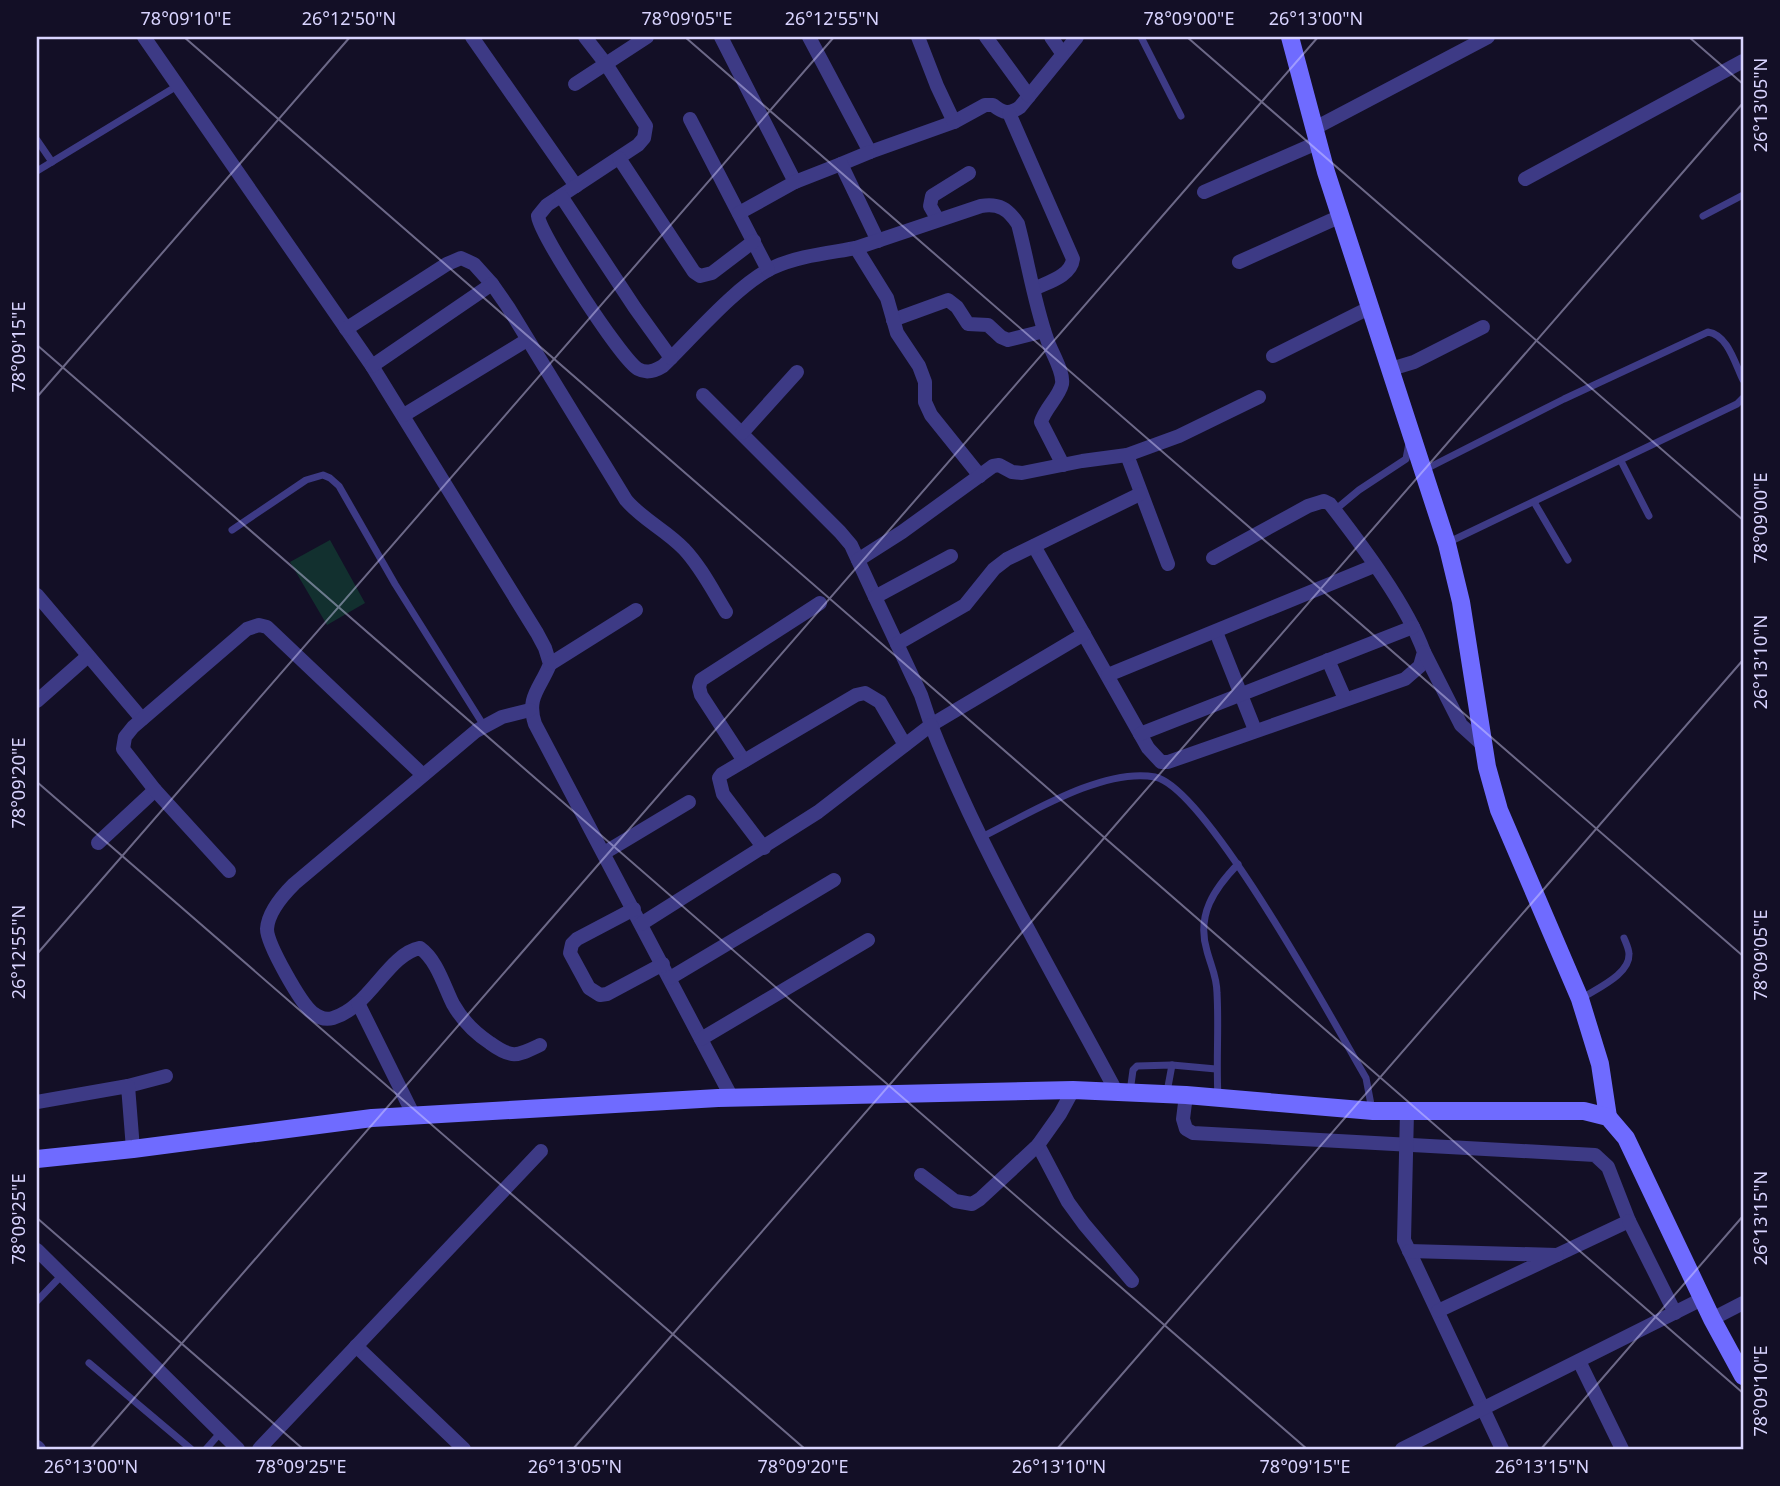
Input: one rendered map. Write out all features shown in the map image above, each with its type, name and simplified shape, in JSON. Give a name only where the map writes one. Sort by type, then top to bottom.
[{"type":"main road","points":[[1290,37],[1341,216],[1447,544],[1461,602],[1483,745],[1499,810],[1580,999],[1600,1065],[1608,1117],[1626,1138],[1702,1299],[1743,1376]]},
{"type":"main road","points":[[37,1159],[372,1118],[732,1098],[1123,1091],[1373,1111],[1584,1111],[1608,1117]]},
{"type":"street","points":[[144,37],[404,415],[537,633],[550,664]]},
{"type":"street","points":[[472,37],[576,186]]},
{"type":"street","points":[[585,37],[646,126],[645,138],[541,211],[538,223],[611,335],[629,361],[639,370],[654,372],[745,285],[768,270],[813,256],[856,248],[992,204],[1011,213],[1018,224],[1044,331],[1062,382],[1041,422],[1063,465]]},
{"type":"street","points":[[575,85],[647,37]]},
{"type":"street","points":[[721,37],[795,182]]},
{"type":"street","points":[[809,37],[870,152]]},
{"type":"street","points":[[918,37],[954,122]]},
{"type":"street","points":[[986,37],[1029,96]]},
{"type":"street","points":[[1051,37],[1062,53]]},
{"type":"street","points":[[739,213],[795,182],[954,122],[985,106],[993,105],[1009,113],[1020,107],[1077,37]]},
{"type":"street","points":[[1203,192],[1317,135],[1488,37]]},
{"type":"street","points":[[1525,179],[1743,61]]},
{"type":"street","points":[[1009,113],[1073,259],[1067,272],[1034,289]]},
{"type":"street","points":[[690,119],[768,270]]},
{"type":"street","points":[[619,158],[694,272],[700,276],[712,273],[754,241]]},
{"type":"street","points":[[841,164],[878,241]]},
{"type":"street","points":[[938,220],[930,206],[932,195],[969,173]]},
{"type":"street","points":[[561,196],[671,358]]},
{"type":"street","points":[[1239,262],[1341,216]]},
{"type":"street","points":[[856,248],[887,298],[897,333],[919,366],[925,382],[925,402],[931,415],[980,476]]},
{"type":"street","points":[[346,329],[447,264],[461,258],[474,264],[492,284],[626,500],[639,515],[683,548],[726,612]]},
{"type":"street","points":[[372,366],[492,284]]},
{"type":"street","points":[[893,320],[948,300],[968,324],[988,326],[1008,340],[1044,331]]},
{"type":"street","points":[[1273,356],[1371,307]]},
{"type":"street","points":[[1391,369],[1414,362],[1483,327]]},
{"type":"street","points":[[404,415],[527,340]]},
{"type":"street","points":[[742,433],[797,372]]},
{"type":"street","points":[[703,395],[851,545],[921,695],[942,754],[982,837],[1123,1091]]},
{"type":"street","points":[[858,560],[902,532],[993,466],[999,465],[1022,473],[1127,455],[1179,436],[1259,397]]},
{"type":"street","points":[[1127,455],[1168,564]]},
{"type":"street","points":[[897,644],[965,605],[999,565],[1140,494]]},
{"type":"street","points":[[1213,558],[1319,501],[1330,504],[1413,627],[1461,725],[1483,745]]},
{"type":"street","points":[[1034,546],[1148,748],[1161,762],[1414,673],[1420,666],[1424,652]]},
{"type":"street","points":[[876,597],[951,556]]},
{"type":"street","points":[[1108,675],[1374,566]]},
{"type":"street","points":[[38,600],[142,719]]},
{"type":"street","points":[[744,761],[701,695],[701,680],[820,603]]},
{"type":"street","points":[[636,610],[550,664],[530,710],[732,1098]]},
{"type":"street","points":[[229,871],[155,790],[123,749],[125,737],[142,719],[247,629],[259,625],[267,627],[278,636],[423,775]]},
{"type":"street","points":[[1140,734],[1413,627]]},
{"type":"street","points":[[1216,632],[1255,730]]},
{"type":"street","points":[[642,924],[818,812],[932,725],[1084,634]]},
{"type":"street","points":[[37,701],[88,656]]},
{"type":"street","points":[[1328,660],[1345,699]]},
{"type":"street","points":[[764,848],[723,794],[719,786],[722,774],[856,695],[865,693],[880,702],[905,745]]},
{"type":"street","points":[[530,710],[502,717],[485,726],[423,775],[294,884],[272,913],[267,926],[268,940],[303,1001],[313,1013],[325,1019],[334,1018],[358,1003],[399,960],[411,950],[420,948],[432,961],[455,1006],[480,1036],[510,1055],[520,1055],[540,1045]]},
{"type":"street","points":[[98,843],[155,790]]},
{"type":"street","points":[[604,853],[689,802]]},
{"type":"street","points":[[670,978],[834,880]]},
{"type":"street","points":[[634,909],[577,939],[572,944],[570,953],[589,988],[600,995],[607,995],[663,964]]},
{"type":"street","points":[[701,1039],[868,940]]},
{"type":"street","points":[[358,1003],[414,1116]]},
{"type":"street","points":[[37,1102],[128,1086],[166,1076]]},
{"type":"street","points":[[128,1086],[133,1149]]},
{"type":"street","points":[[921,1175],[955,1201],[972,1204],[1038,1145],[1073,1090]]},
{"type":"street","points":[[1186,1095],[1183,1119],[1186,1129],[1193,1133],[1595,1155],[1608,1167],[1629,1221],[1675,1313]]},
{"type":"street","points":[[1406,1112],[1408,1143],[1404,1240],[1502,1449]]},
{"type":"street","points":[[1038,1145],[1084,1224],[1132,1281]]},
{"type":"street","points":[[260,1449],[541,1151]]},
{"type":"street","points":[[1438,1311],[1629,1221]]},
{"type":"street","points":[[37,1250],[238,1449]]},
{"type":"street","points":[[1409,1251],[1557,1255]]},
{"type":"street","points":[[1402,1449],[1702,1299]]},
{"type":"street","points":[[1712,1319],[1743,1303]]},
{"type":"street","points":[[356,1346],[464,1449]]},
{"type":"street","points":[[1579,1361],[1622,1449]]},
{"type":"lane","points":[[1141,37],[1181,116]]},
{"type":"lane","points":[[37,171],[177,86]]},
{"type":"lane","points":[[37,140],[52,162]]},
{"type":"lane","points":[[1703,216],[1743,195]]},
{"type":"lane","points":[[1423,470],[1564,399],[1708,332],[1716,333],[1723,339],[1743,380]]},
{"type":"lane","points":[[1447,544],[1737,404],[1743,398]]},
{"type":"lane","points":[[1334,510],[1406,459],[1412,433]]},
{"type":"lane","points":[[1620,461],[1649,516]]},
{"type":"lane","points":[[232,530],[306,480],[323,475],[330,478],[339,486],[395,584],[485,726]]},
{"type":"lane","points":[[1534,502],[1568,560]]},
{"type":"lane","points":[[982,837],[1076,791],[1127,776],[1153,777],[1172,786],[1250,880],[1366,1079],[1373,1111]]},
{"type":"lane","points":[[1218,1097],[1217,994],[1215,973],[1206,951],[1203,934],[1211,897],[1238,864]]},
{"type":"lane","points":[[1580,999],[1623,971],[1628,964],[1629,954],[1624,938]]},
{"type":"lane","points":[[1123,1091],[1137,1066],[1172,1065],[1216,1069]]},
{"type":"lane","points":[[1167,1094],[1172,1065]]},
{"type":"lane","points":[[37,1301],[62,1275]]},
{"type":"lane","points":[[89,1363],[191,1449]]},
{"type":"lane","points":[[206,1449],[222,1432]]},
{"type":"green space","points":[[330,540],[365,603],[327,625],[290,562]]}]
